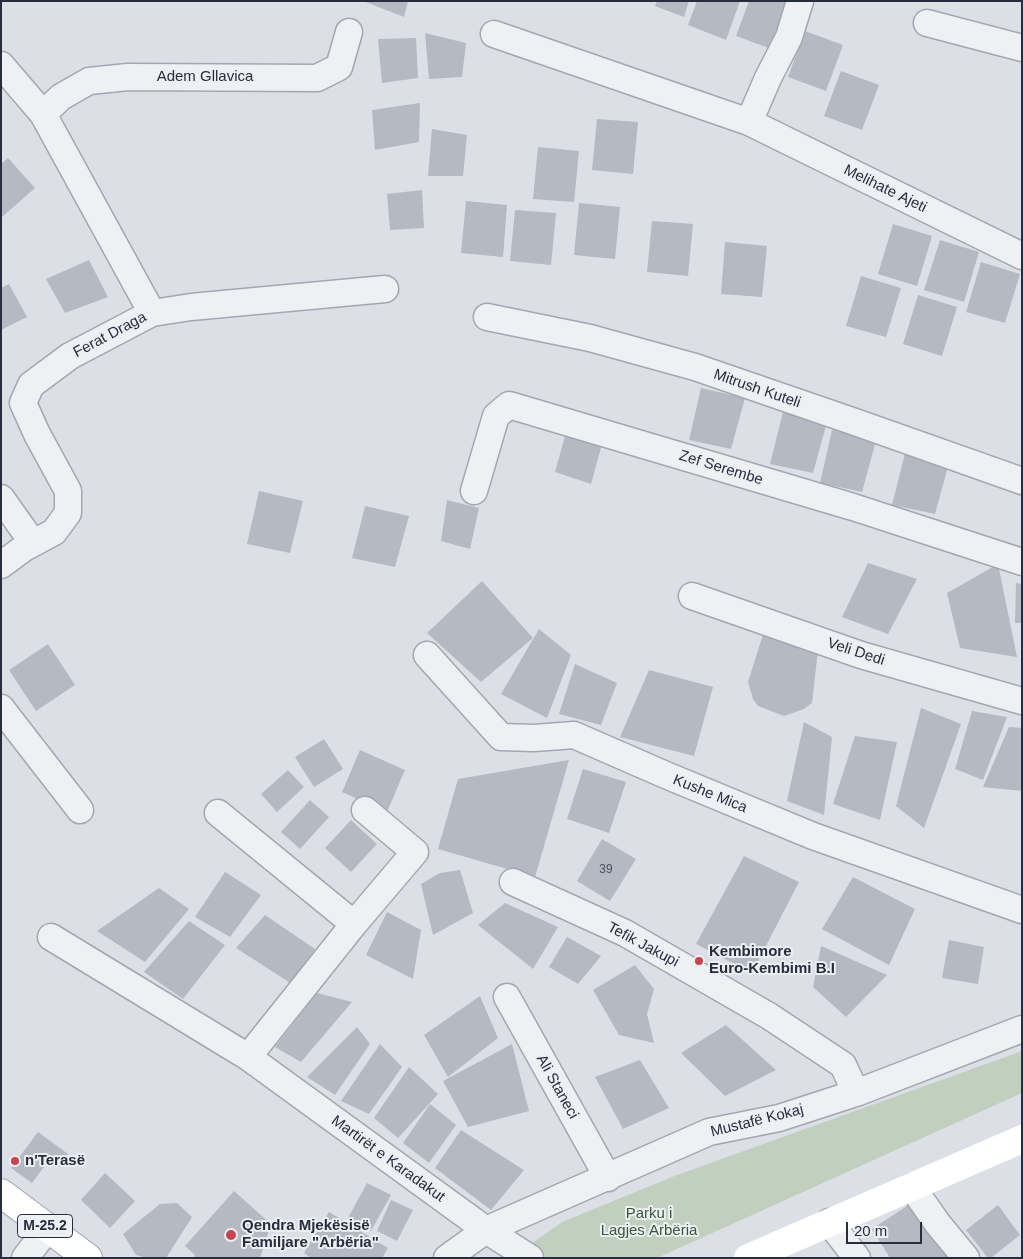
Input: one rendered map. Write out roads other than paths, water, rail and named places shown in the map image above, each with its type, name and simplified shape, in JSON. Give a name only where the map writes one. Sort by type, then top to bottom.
[{"type":"street","points":[[749,122],[768,78],[789,37],[800,1]]},
{"type":"street","points":[[927,23],[1022,48]]},
{"type":"street","name":"Adem Gllavica","points":[[43,114],[62,97],[89,81],[128,77],[317,78],[339,67],[348,32]]},
{"type":"street","name":"Melihate Ajeti","points":[[494,34],[749,122],[1022,256]]},
{"type":"street","points":[[1,65],[43,114],[152,313]]},
{"type":"street","name":"Ferat Draga","points":[[1,565],[33,543],[54,532],[68,513],[68,491],[37,434],[23,403],[31,385],[70,356],[152,313],[191,307],[385,289]]},
{"type":"street","name":"Mitrush Kuteli","points":[[487,316],[590,338],[695,367],[1022,481]]},
{"type":"street","name":"Zef Serembe","points":[[474,491],[496,416],[509,405],[853,507],[1022,562]]},
{"type":"street","points":[[1,498],[33,543]]},
{"type":"street","name":"Veli Dedi","points":[[692,596],[861,655],[1022,701]]},
{"type":"street","name":"Kushe Mica","points":[[427,655],[501,737],[534,738],[574,735],[813,836],[1022,910]]},
{"type":"street","points":[[1,708],[80,810]]},
{"type":"street","points":[[248,1058],[354,924],[415,852],[365,810]]},
{"type":"street","points":[[218,813],[354,924]]},
{"type":"street","name":"Tefik Jakupi","points":[[513,882],[625,933],[769,1016],[843,1065],[856,1093]]},
{"type":"street","name":"Martirët e Karadakut","points":[[50,937],[248,1058],[486,1230],[530,1258]]},
{"type":"street","name":"Ali Staneci","points":[[506,997],[608,1178]]},
{"type":"street","name":"Mustafë Kokaj","points":[[447,1258],[486,1230],[709,1132],[779,1118],[856,1093],[1022,1030]]},
{"type":"street","points":[[748,1258],[1022,1140]]},
{"type":"street","points":[[912,1187],[938,1224],[966,1258]]},
{"type":"street","name":"M-25.2","points":[[1,1193],[88,1258]]},
{"type":"street","points":[[829,1222],[857,1258]]},
{"type":"street","points":[[25,1258],[48,1228]]},
{"type":"place","name":"Kembimore Euro-Kembimi B.I","points":[[699,961]]},
{"type":"place","name":"n'Terasë","points":[[15,1161]]},
{"type":"place","name":"Qendra Mjekësisë Familjare \"Arbëria\"","points":[[231,1235]]},
{"type":"park label","name":"Parku i Lagjes Arbëria","points":[[649,1222]]}]
